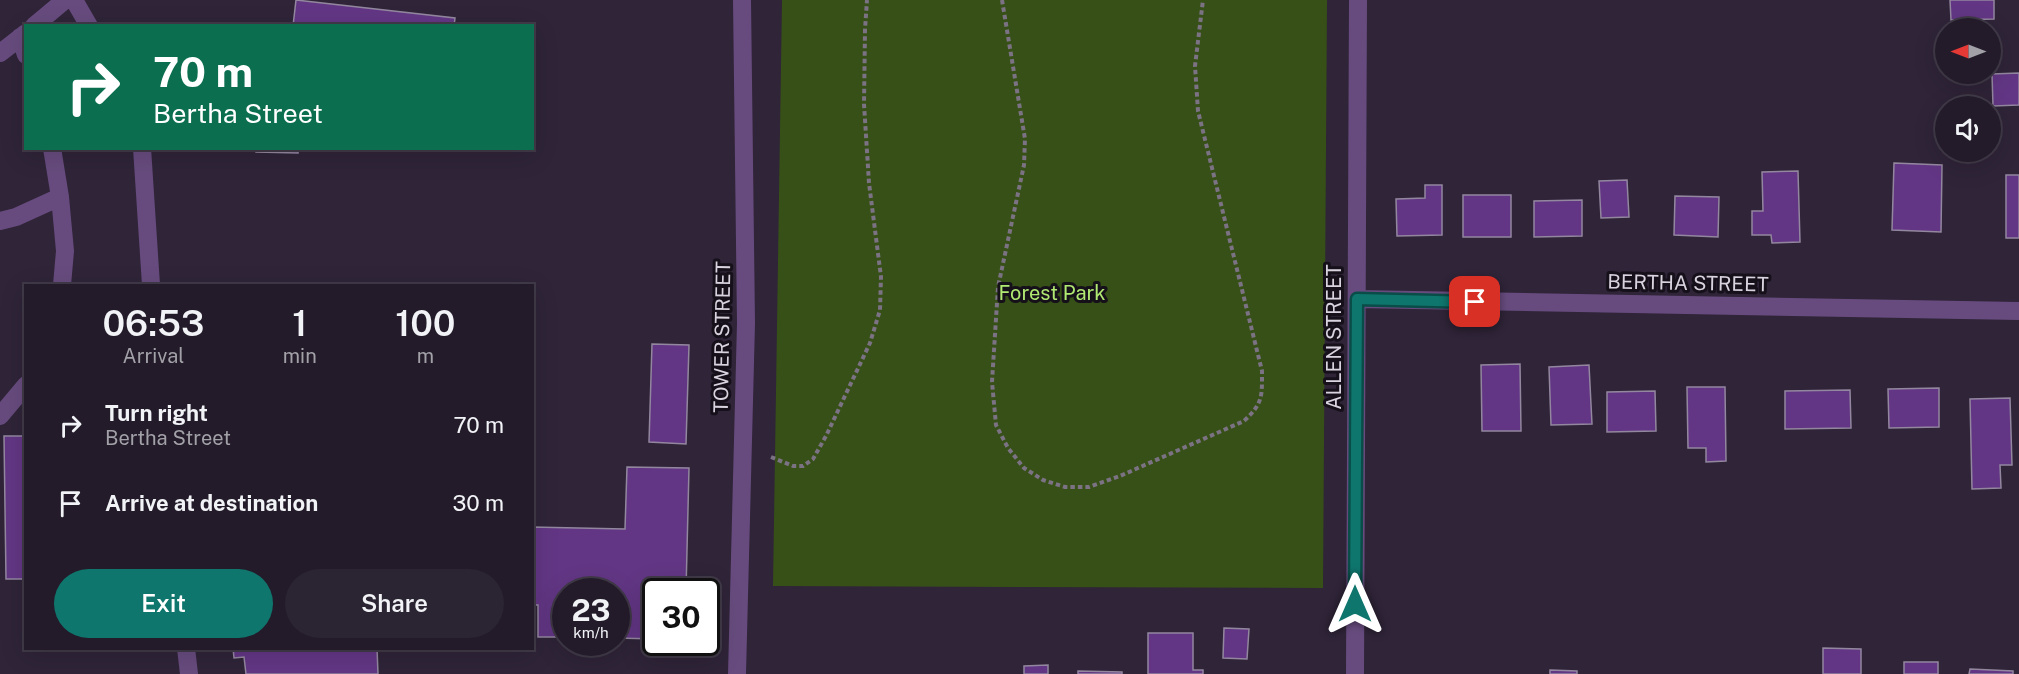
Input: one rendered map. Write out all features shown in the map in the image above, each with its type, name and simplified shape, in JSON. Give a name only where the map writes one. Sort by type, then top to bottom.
[{"type":"street","points":[[36,24],[64,0]]},
{"type":"street","points":[[74,0],[88,24]]},
{"type":"street","name":"TOWER STREET","points":[[737,674],[746,323],[742,0]]},
{"type":"street","name":"ALLEN STREET","points":[[1355,674],[1358,0]]},
{"type":"street","points":[[0,53],[24,34]]},
{"type":"street","points":[[52,150],[65,251],[62,284]]},
{"type":"street","points":[[142,150],[151,284]]},
{"type":"street","points":[[0,221],[16,217],[60,197]]},
{"type":"street","name":"BERTHA STREET","points":[[1357,299],[2019,311]]},
{"type":"street","points":[[0,416],[24,387]]},
{"type":"street","points":[[186,650],[189,674]]},
{"type":"path","points":[[771,458],[793,466],[803,466],[813,459],[870,343],[880,310],[881,277],[869,183],[864,104],[867,0]]},
{"type":"path","points":[[1002,0],[1025,139],[1024,165],[998,287],[992,382],[996,425],[1008,448],[1024,468],[1043,480],[1065,487],[1089,486],[1120,476],[1244,421],[1257,409],[1262,394],[1262,371],[1198,111],[1195,66],[1203,0]]},
{"type":"green space","name":"Forest Park","points":[[782,0],[1327,0],[1323,588],[773,586]]},
{"type":"building","points":[[296,0],[455,18],[454,24],[293,24]]},
{"type":"building","points":[[1950,0],[1994,0],[1994,18],[1951,18]]},
{"type":"building","points":[[2019,73],[2019,105],[2001,106],[2001,96],[1993,96],[1992,84],[2001,84],[2001,74]]},
{"type":"building","points":[[256,150],[298,150],[298,153],[256,152]]},
{"type":"building","points":[[1894,163],[1942,165],[1941,232],[1892,230]]},
{"type":"building","points":[[1798,171],[1800,242],[1772,243],[1771,235],[1752,235],[1752,211],[1763,211],[1762,172]]},
{"type":"building","points":[[2006,175],[2019,175],[2019,238],[2006,238]]},
{"type":"building","points":[[1627,180],[1629,217],[1601,218],[1599,181]]},
{"type":"building","points":[[1425,185],[1442,185],[1442,235],[1397,236],[1396,199],[1425,198]]},
{"type":"building","points":[[1463,195],[1511,195],[1511,237],[1463,237]]},
{"type":"building","points":[[1675,196],[1719,197],[1718,237],[1674,235]]},
{"type":"building","points":[[1582,200],[1582,236],[1534,237],[1534,201]]},
{"type":"building","points":[[652,344],[689,345],[686,444],[649,442]]},
{"type":"building","points":[[1520,364],[1521,431],[1482,431],[1481,365]]},
{"type":"building","points":[[1589,365],[1592,424],[1551,425],[1549,367]]},
{"type":"building","points":[[1687,387],[1725,387],[1726,461],[1706,462],[1706,448],[1688,448]]},
{"type":"building","points":[[1939,388],[1939,427],[1889,428],[1888,389]]},
{"type":"building","points":[[1850,390],[1851,428],[1785,429],[1785,391]]},
{"type":"building","points":[[1655,391],[1656,431],[1607,432],[1607,392]]},
{"type":"building","points":[[2010,398],[2012,465],[2000,465],[2001,488],[1972,489],[1970,399]]},
{"type":"building","points":[[4,436],[24,436],[24,579],[6,579]]},
{"type":"building","points":[[627,467],[689,468],[686,578],[642,578],[642,639],[630,638],[630,578],[552,578],[552,637],[538,637],[538,605],[534,605],[534,527],[625,529]]},
{"type":"building","points":[[1224,628],[1249,629],[1247,659],[1223,658]]},
{"type":"building","points":[[1148,633],[1193,633],[1193,670],[1203,670],[1203,674],[1148,674]]},
{"type":"building","points":[[1823,648],[1861,649],[1861,674],[1823,674]]},
{"type":"building","points":[[233,650],[377,650],[378,674],[246,674],[244,657],[234,658]]},
{"type":"building","points":[[1904,662],[1938,662],[1938,674],[1904,674]]},
{"type":"building","points":[[1048,665],[1048,674],[1024,674],[1024,666]]},
{"type":"building","points":[[1970,669],[2013,671],[2013,674],[1969,674]]},
{"type":"building","points":[[1550,670],[1577,671],[1577,674],[1550,674]]},
{"type":"building","points":[[1078,671],[1122,672],[1122,674],[1078,674]]},
{"type":"route","points":[[1355,604],[1357,299],[1475,302]]}]
